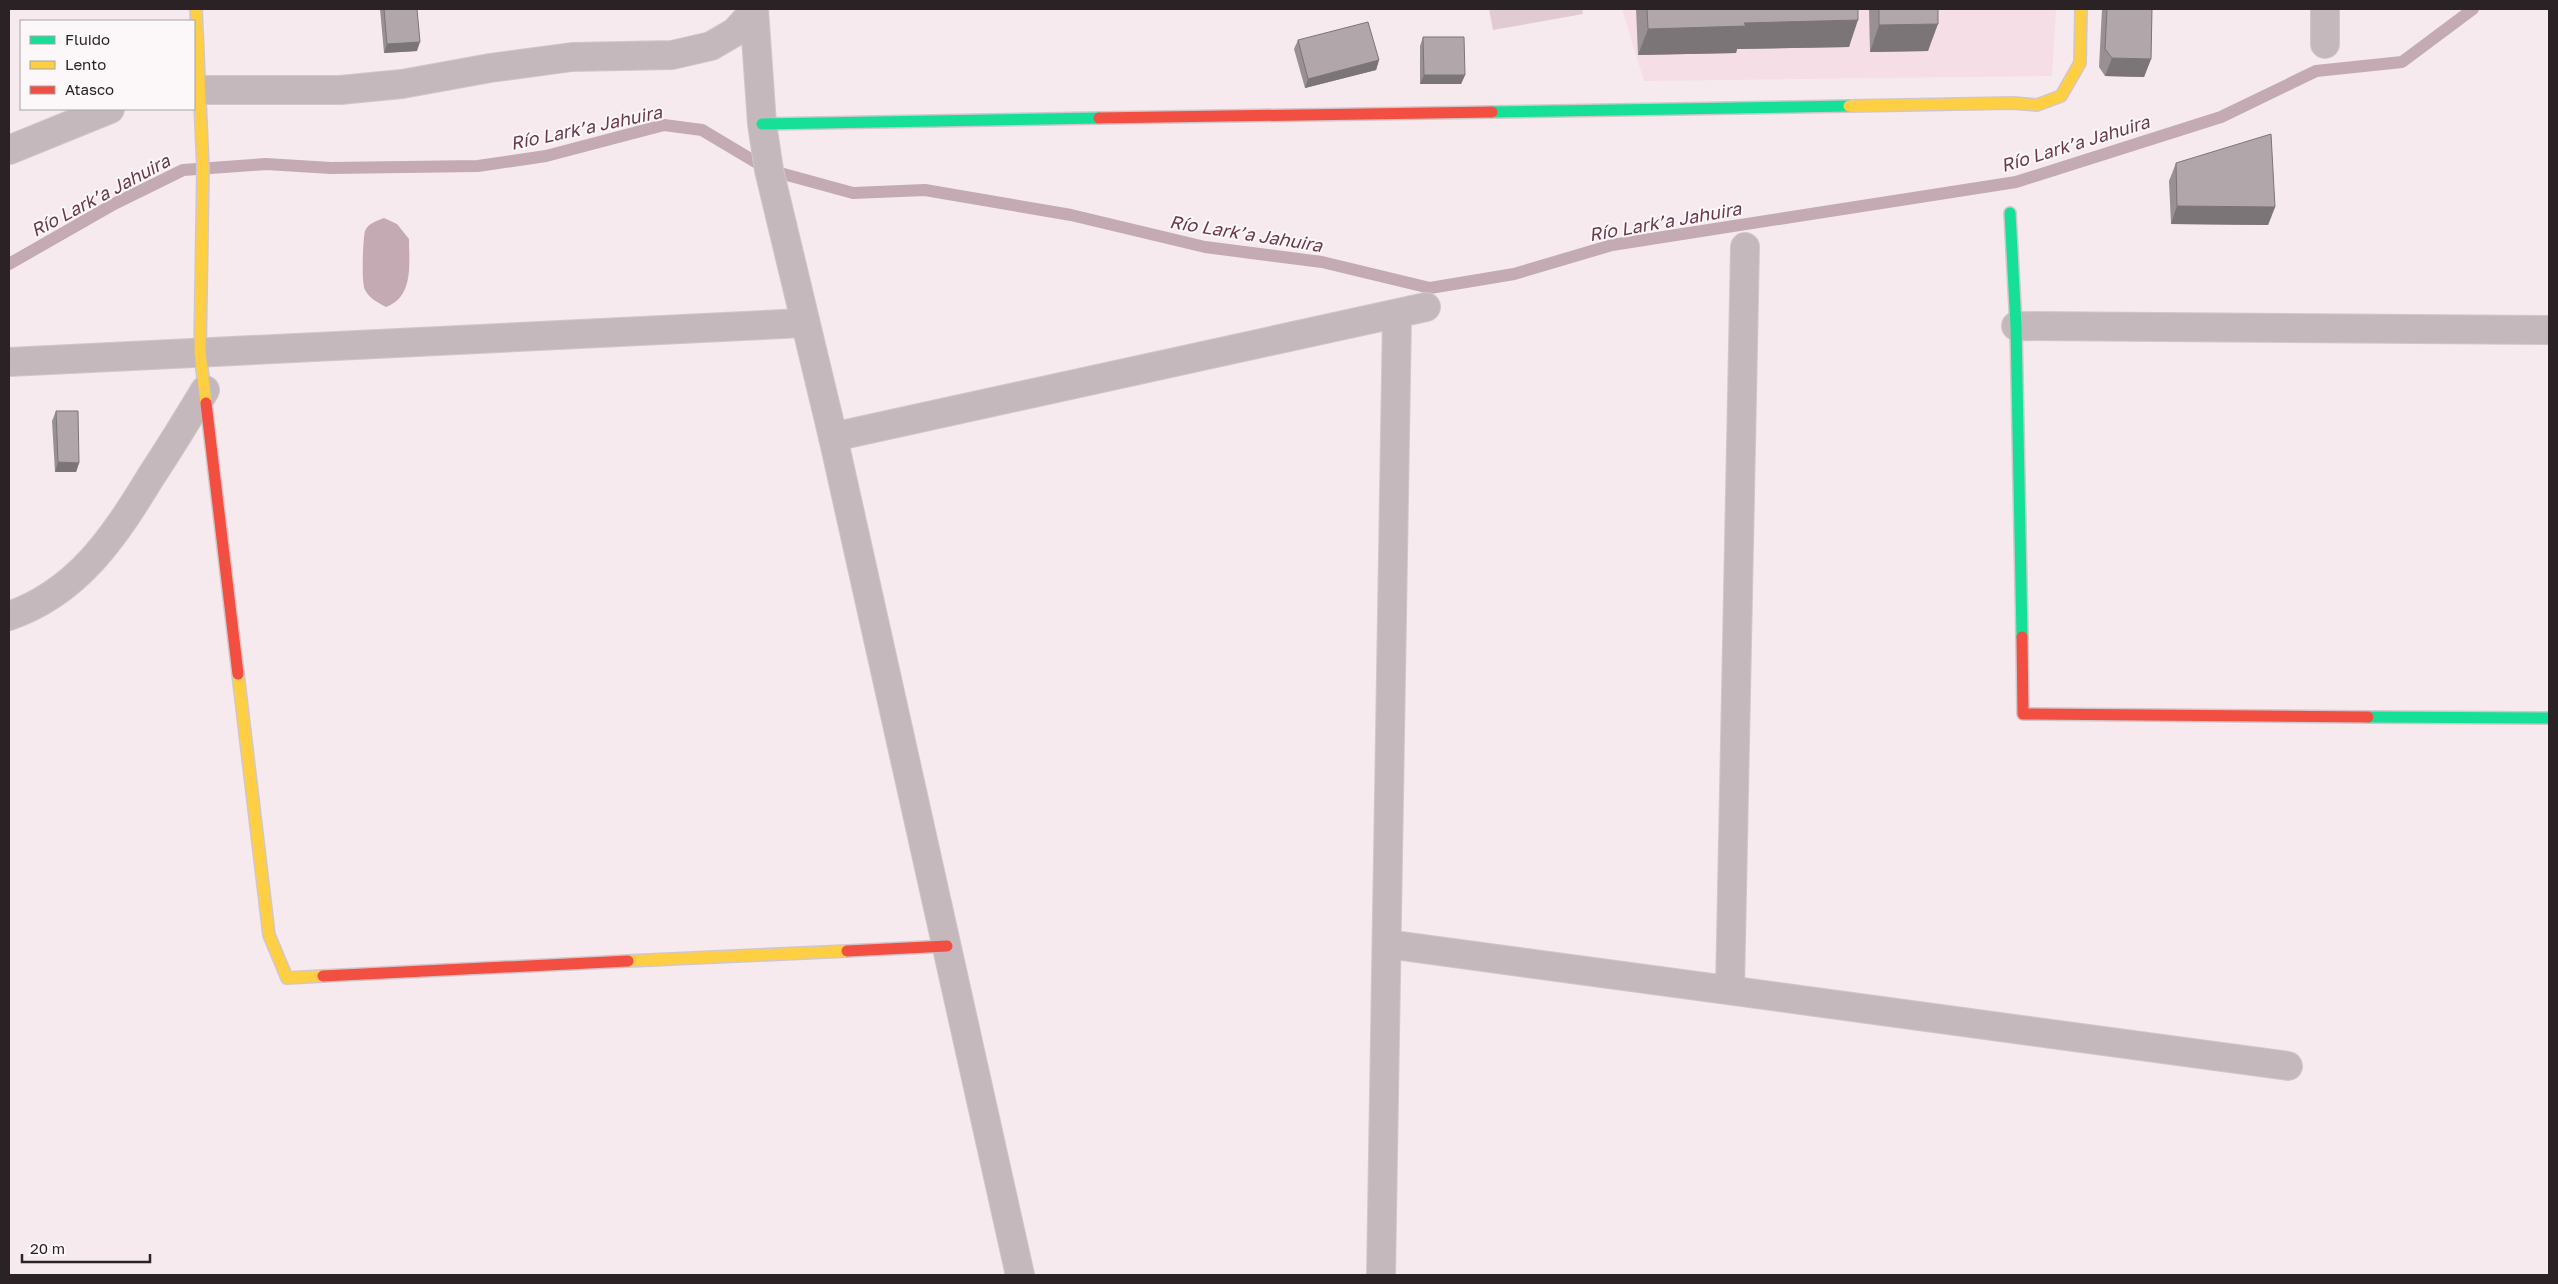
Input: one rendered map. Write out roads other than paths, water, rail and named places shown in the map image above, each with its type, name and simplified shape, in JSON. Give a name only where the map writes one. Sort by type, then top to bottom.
[{"type":"street","points":[[196,9],[196,91],[202,168],[200,352],[269,935],[287,978],[947,946]]},
{"type":"street","points":[[762,124],[2003,103],[2037,104],[2061,96],[2080,63],[2080,9]]},
{"type":"street","points":[[2325,9],[2325,44]]},
{"type":"street","points":[[196,91],[340,90],[402,84],[490,68],[572,57],[672,55],[711,46],[736,32],[754,10]]},
{"type":"street","points":[[754,10],[762,124],[769,170],[804,323],[833,437],[1020,1275]]},
{"type":"street","points":[[9,150],[108,110]]},
{"type":"street","points":[[2010,213],[2016,326],[2023,714],[2549,718]]},
{"type":"street","points":[[1730,990],[1745,247]]},
{"type":"street","points":[[833,437],[1397,315],[1426,307]]},
{"type":"street","points":[[1381,1275],[1397,315]]},
{"type":"street","points":[[9,362],[804,323]]},
{"type":"street","points":[[2016,326],[2549,330]]},
{"type":"street","points":[[9,616],[46,598],[70,582],[97,557],[120,527],[205,390]]},
{"type":"street","points":[[1387,944],[2288,1066]]},
{"type":"waterway","name":"Río Lark’a Jahuira","points":[[9,264],[114,204],[183,170],[266,164],[331,168],[478,166],[546,156],[664,125],[702,130],[769,170],[853,193],[925,190],[1071,215],[1205,247],[1322,262],[1430,288],[1514,274],[1612,245],[2016,182],[2221,117],[2316,71],[2402,62],[2473,9]]}]
